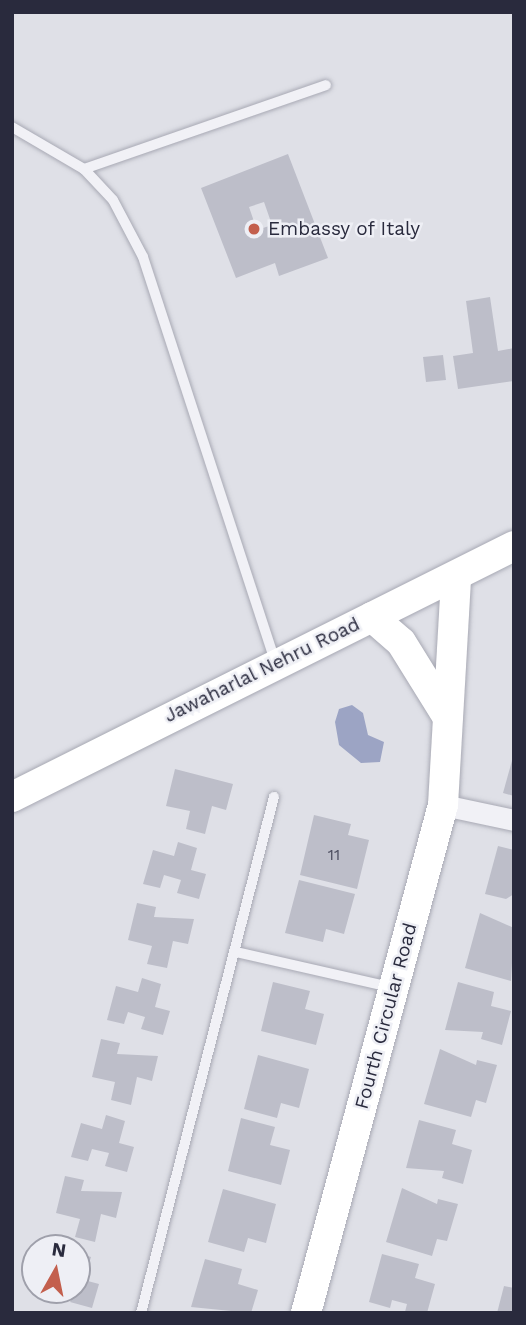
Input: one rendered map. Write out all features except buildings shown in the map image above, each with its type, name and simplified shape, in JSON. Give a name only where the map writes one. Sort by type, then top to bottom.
[{"type":"street","name":"Jawaharlal Nehru Road","points":[[12,797],[275,661],[456,577],[514,546]]},
{"type":"street","name":"Fourth Circular Road","points":[[306,1313],[443,805],[456,577]]},
{"type":"street","name":"Fourth Circular Road","points":[[372,617],[426,674],[447,716]]},
{"type":"street","points":[[443,805],[514,820]]},
{"type":"lane","points":[[84,169],[326,85]]},
{"type":"lane","points":[[12,127],[84,169],[113,200],[143,257],[275,661]]},
{"type":"lane","points":[[142,1313],[274,797]]},
{"type":"lane","points":[[236,952],[393,988]]},
{"type":"water","points":[[352,705],[363,713],[368,735],[384,742],[380,762],[361,763],[339,745],[335,722],[339,709]]},
{"type":"place","name":"Embassy of Italy","points":[[254,229]]}]
